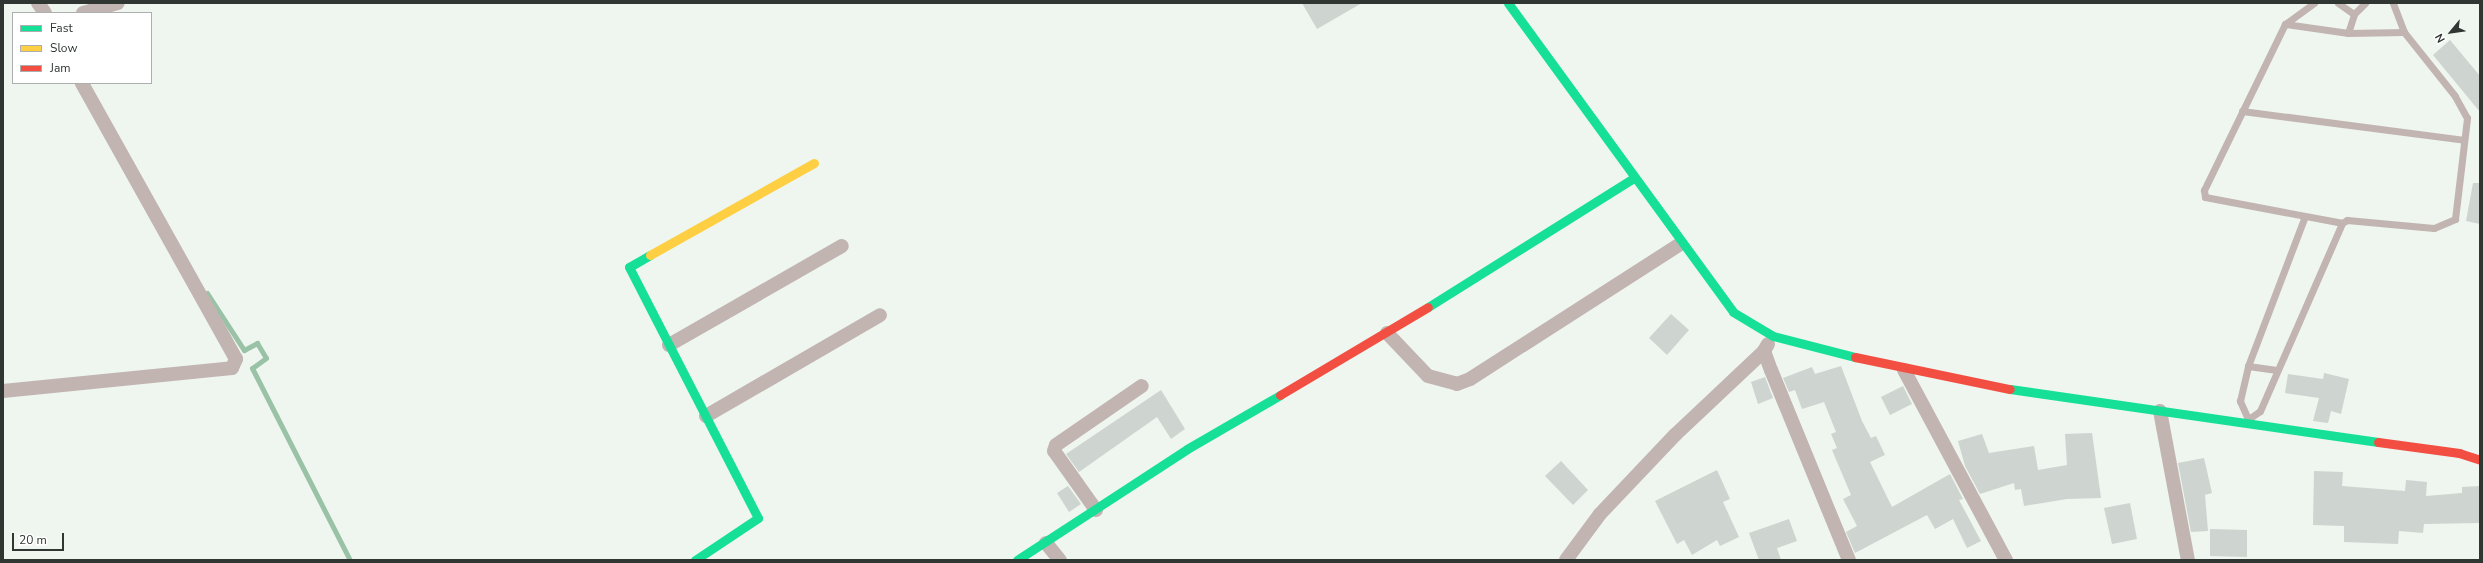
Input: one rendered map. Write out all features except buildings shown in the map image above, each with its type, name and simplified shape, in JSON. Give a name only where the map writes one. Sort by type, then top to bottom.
[{"type":"street","points":[[38,3],[44,12]]},
{"type":"street","points":[[86,12],[118,3]]},
{"type":"street","points":[[1508,3],[1680,244],[1733,312],[1772,336],[1904,370],[2160,411],[2248,422],[2459,453],[2480,460]]},
{"type":"street","points":[[3,391],[232,368],[236,359],[83,84]]},
{"type":"street","points":[[695,560],[758,518],[629,267],[814,163]]},
{"type":"street","points":[[1017,560],[1046,543],[1187,449],[1387,333],[1634,178]]},
{"type":"street","points":[[1387,333],[1428,376],[1457,384],[1470,379],[1680,244]]},
{"type":"street","points":[[669,345],[842,246]]},
{"type":"street","points":[[706,416],[880,315]]},
{"type":"street","points":[[1566,560],[1605,508],[1764,351],[1772,336]]},
{"type":"street","points":[[1764,351],[1849,560]]},
{"type":"street","points":[[1904,370],[2006,560]]},
{"type":"street","points":[[1096,510],[1054,451],[1056,445],[1142,386]]},
{"type":"street","points":[[2160,411],[2188,560]]},
{"type":"street","points":[[1046,543],[1060,560]]},
{"type":"lane","points":[[2314,3],[2285,24],[2204,190],[2205,197],[2342,223]]},
{"type":"lane","points":[[2338,3],[2354,14]]},
{"type":"lane","points":[[2348,33],[2354,14],[2365,3]]},
{"type":"lane","points":[[2306,216],[2248,366],[2240,401],[2248,422],[2260,411],[2342,223],[2347,220],[2434,228],[2450,224],[2455,219],[2464,140],[2465,110],[2404,32],[2393,3]]},
{"type":"lane","points":[[2285,24],[2348,33],[2404,32]]},
{"type":"lane","points":[[2242,111],[2464,140]]},
{"type":"lane","points":[[2248,366],[2277,370]]},
{"type":"waterway","points":[[207,293],[244,350],[257,343],[266,358],[252,368],[350,560]]},
{"type":"traffic: fast","points":[[1508,3],[1733,312],[1773,336],[1855,357]]},
{"type":"traffic: fast","points":[[1428,307],[1634,178]]},
{"type":"traffic: fast","points":[[650,255],[629,267],[758,518],[695,560]]},
{"type":"traffic: fast","points":[[2010,389],[2378,442]]},
{"type":"traffic: fast","points":[[1017,560],[1187,449],[1280,395]]},
{"type":"traffic: slow","points":[[650,255],[814,163]]},
{"type":"traffic: jam","points":[[1280,395],[1428,307]]},
{"type":"traffic: jam","points":[[1855,357],[2010,389]]},
{"type":"traffic: jam","points":[[2378,442],[2459,453],[2480,460]]}]
